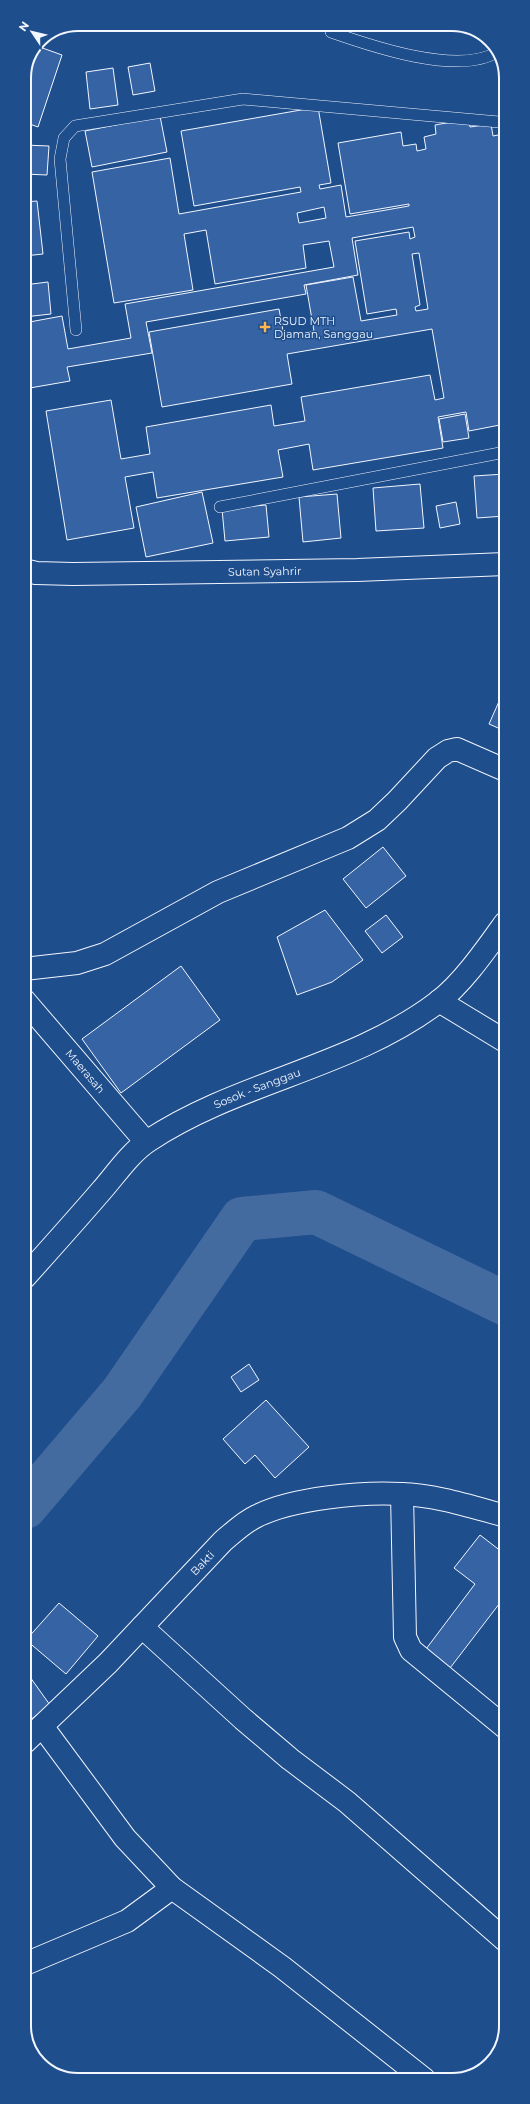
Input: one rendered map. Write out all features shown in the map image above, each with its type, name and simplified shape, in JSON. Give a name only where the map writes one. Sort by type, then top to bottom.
[{"type":"main road","name":"Sutan Syahrir","points":[[31,572],[74,574],[357,570],[499,564]]},
{"type":"main road","points":[[31,968],[77,963],[105,954],[218,892],[348,838],[377,820],[437,758],[448,750],[457,749],[499,767]]},
{"type":"main road","name":"Sosok - Sanggau","points":[[31,1270],[146,1142],[209,1107],[299,1074],[357,1049],[403,1025],[439,1001],[480,956],[499,930]]},
{"type":"main road","points":[[439,1001],[499,1037]]},
{"type":"main road","name":"Maerasah","points":[[31,1008],[146,1142]]},
{"type":"main road","points":[[402,1494],[405,1637],[411,1650],[499,1722]]},
{"type":"main road","name":"Bakti","points":[[31,1736],[142,1627],[223,1541],[240,1526],[258,1515],[290,1504],[348,1496],[402,1494],[434,1498],[499,1514]]},
{"type":"main road","points":[[142,1627],[273,1744],[347,1802],[499,1935]]},
{"type":"main road","points":[[42,1726],[125,1838],[172,1888],[282,1967],[416,2073]]},
{"type":"main road","points":[[31,1962],[127,1922],[172,1888]]},
{"type":"lane","points":[[331,32],[378,48],[411,56],[463,60],[490,57],[493,55]]},
{"type":"lane","points":[[76,330],[60,159],[64,138],[75,126],[243,99],[499,122]]},
{"type":"lane","points":[[220,507],[499,453]]},
{"type":"building","points":[[52,51],[62,55],[38,127],[31,124],[31,78],[35,60],[39,52]]},
{"type":"building","points":[[150,63],[155,91],[133,95],[128,67]]},
{"type":"building","points":[[113,68],[118,105],[90,109],[86,72]]},
{"type":"building","points":[[318,107],[331,183],[319,185],[320,189],[341,185],[346,217],[409,206],[409,204],[350,214],[338,143],[401,132],[403,146],[416,144],[417,151],[426,149],[424,137],[436,134],[435,125],[469,119],[470,127],[491,124],[493,136],[499,135],[499,425],[469,431],[466,412],[438,417],[443,448],[313,470],[309,444],[278,450],[283,477],[157,498],[153,472],[125,477],[134,528],[67,540],[46,411],[111,400],[121,459],[150,454],[146,427],[271,405],[274,426],[305,421],[301,397],[430,375],[435,400],[444,398],[432,329],[287,354],[292,384],[162,407],[149,332],[279,309],[284,336],[314,331],[306,285],[353,277],[361,321],[397,315],[396,309],[367,314],[355,241],[409,232],[410,239],[415,237],[413,227],[352,238],[358,275],[304,285],[306,294],[146,322],[152,353],[67,367],[70,381],[31,388],[31,322],[62,316],[68,349],[131,338],[125,304],[334,267],[329,241],[303,245],[306,268],[215,284],[206,230],[184,234],[193,290],[114,303],[92,172],[170,158],[179,214],[301,192],[300,187],[194,206],[181,131]],"holes":[[[324,207],[326,218],[299,223],[297,213]],[[419,253],[428,309],[416,311],[415,307],[420,305],[412,254]]]},
{"type":"building","points":[[160,116],[167,152],[92,167],[85,131]]},
{"type":"building","points":[[31,145],[49,146],[47,175],[31,174]]},
{"type":"building","points":[[31,201],[37,201],[43,254],[31,255]]},
{"type":"building","points":[[48,282],[51,314],[31,316],[31,284]]},
{"type":"building","points":[[465,414],[469,438],[443,442],[439,419]]},
{"type":"building","points":[[499,474],[499,516],[477,518],[474,476]]},
{"type":"building","points":[[420,484],[424,528],[376,531],[373,488]]},
{"type":"building","points":[[202,492],[213,543],[146,557],[136,507]]},
{"type":"building","points":[[337,494],[341,538],[303,542],[299,497]]},
{"type":"building","points":[[456,502],[460,524],[440,528],[436,506]]},
{"type":"building","points":[[266,505],[269,537],[225,541],[222,509]]},
{"type":"building","points":[[499,702],[499,728],[489,724]]},
{"type":"building","points":[[383,847],[406,876],[366,908],[343,879]]},
{"type":"building","points":[[325,910],[363,960],[332,982],[297,995],[277,937]]},
{"type":"building","points":[[386,915],[403,937],[382,953],[365,931]]},
{"type":"building","points":[[181,966],[220,1020],[121,1093],[82,1039]]},
{"type":"building","points":[[249,1364],[259,1380],[241,1392],[231,1377]]},
{"type":"building","points":[[266,1400],[309,1447],[275,1478],[255,1455],[245,1464],[223,1439]]},
{"type":"building","points":[[480,1535],[499,1550],[499,1604],[447,1672],[423,1653],[475,1584],[454,1568]]},
{"type":"building","points":[[59,1603],[98,1636],[66,1674],[31,1644],[31,1634]]},
{"type":"building","points":[[31,1678],[50,1705],[31,1719]]},
{"type":"waterway","points":[[31,1500],[122,1393],[242,1219],[316,1212],[499,1301]]},
{"type":"place","name":"RSUD MTH Djaman, Sanggau","points":[[265,327]]}]
